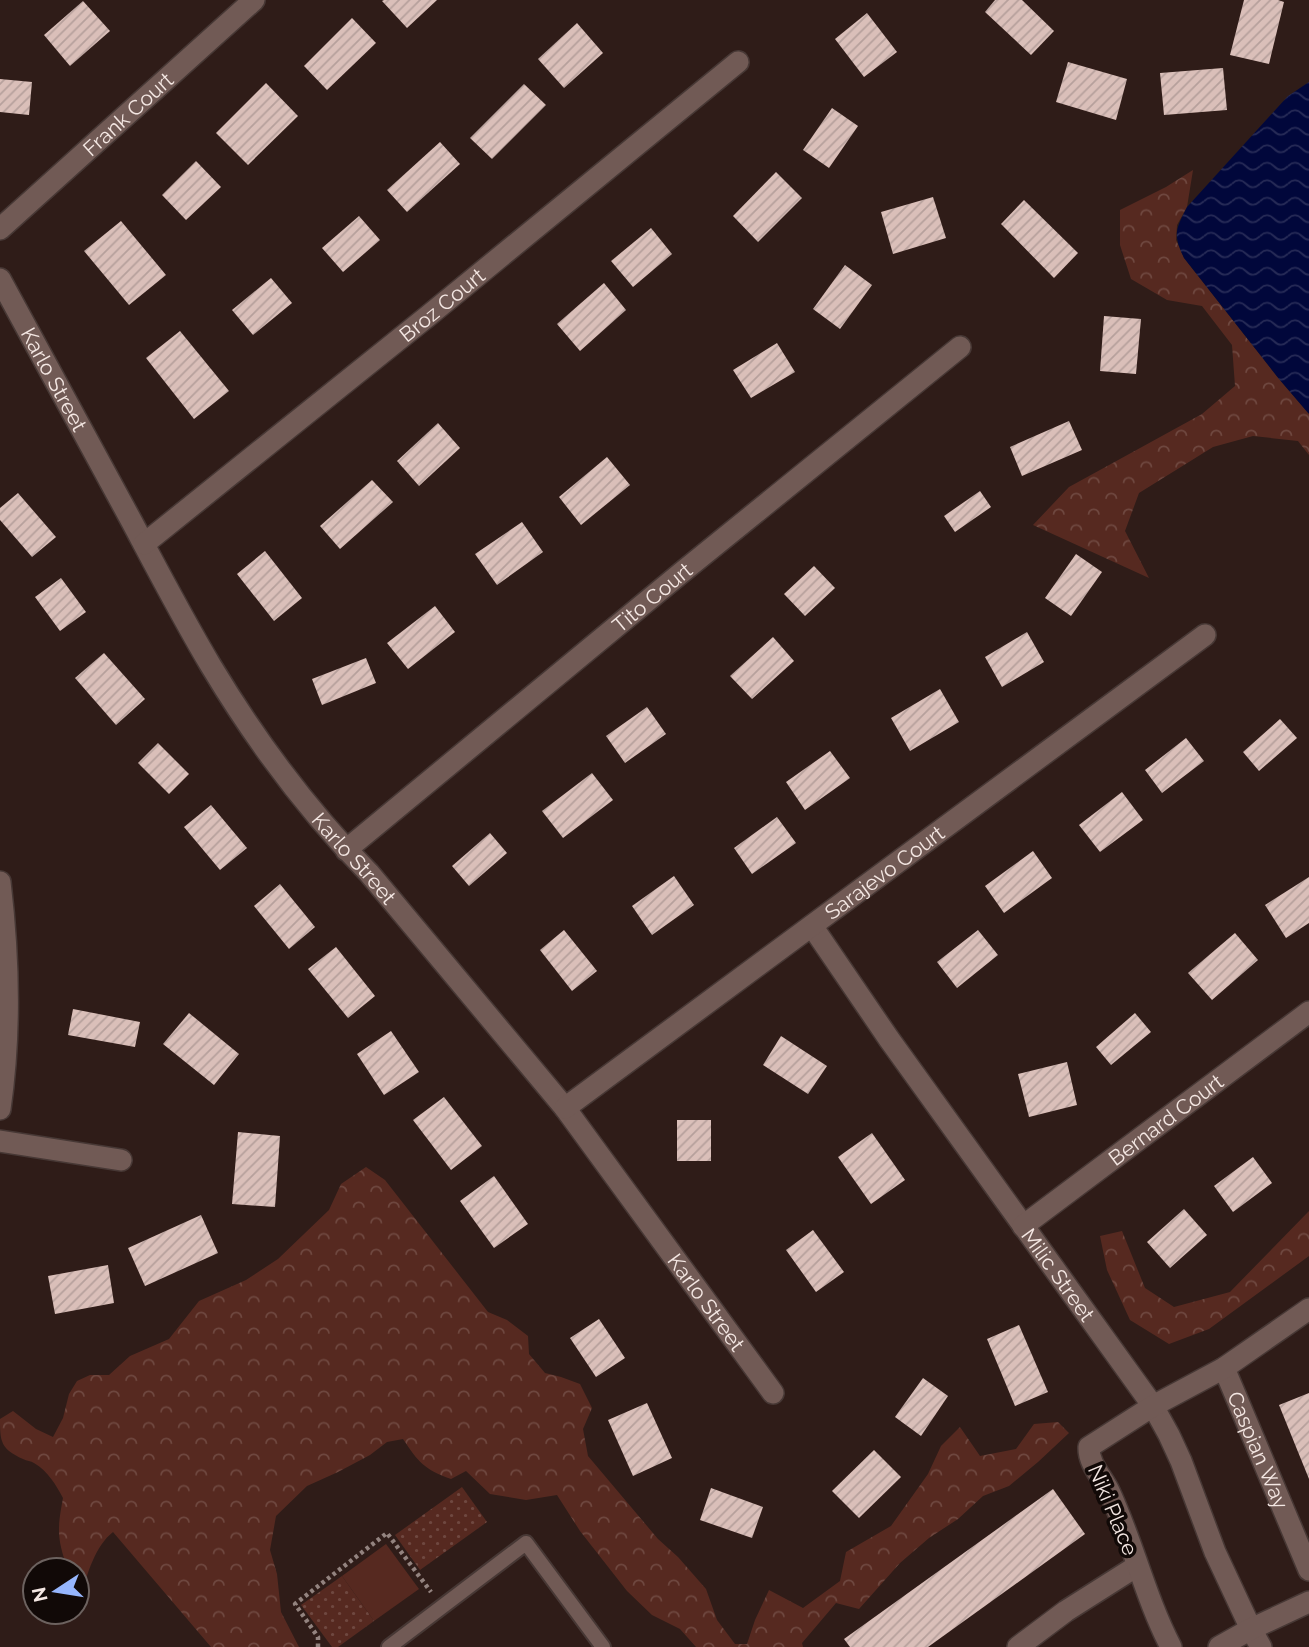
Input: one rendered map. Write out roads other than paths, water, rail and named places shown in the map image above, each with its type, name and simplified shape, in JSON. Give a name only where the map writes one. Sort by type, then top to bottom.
[{"type":"street","name":"Frank Court","points":[[0,229],[254,0]]},
{"type":"street","name":"Broz Court","points":[[144,544],[738,62]]},
{"type":"street","name":"Karlo Street","points":[[0,279],[212,668],[260,742],[300,796],[369,873],[565,1108],[773,1393]]},
{"type":"street","name":"Tito Court","points":[[346,850],[960,347]]},
{"type":"street","name":"Sarajevo Court","points":[[565,1108],[1205,635]]},
{"type":"street","points":[[0,882],[6,932],[8,1002],[0,1109]]},
{"type":"street","name":"Milic Street","points":[[812,926],[889,1039],[1153,1406],[1170,1435],[1215,1552],[1256,1638]]},
{"type":"street","name":"Bernard Court","points":[[1023,1226],[1309,1012]]},
{"type":"street","points":[[0,1142],[121,1160]]},
{"type":"street","name":"Caspian Way","points":[[1153,1406],[1224,1368],[1309,1309]]},
{"type":"street","name":"Caspian Way","points":[[1224,1368],[1309,1570]]},
{"type":"street","name":"Niki Place","points":[[1153,1406],[1089,1447],[1089,1455],[1109,1491],[1171,1647]]},
{"type":"street","name":"Niki Place","points":[[1018,1647],[1066,1611],[1137,1566]]},
{"type":"street","points":[[1219,1647],[1256,1638],[1309,1602]]},
{"type":"lane","points":[[388,1647],[526,1544],[603,1647]]},
{"type":"water","points":[[1309,82],[1309,414],[1184,258],[1177,232],[1187,207],[1288,96]]}]
